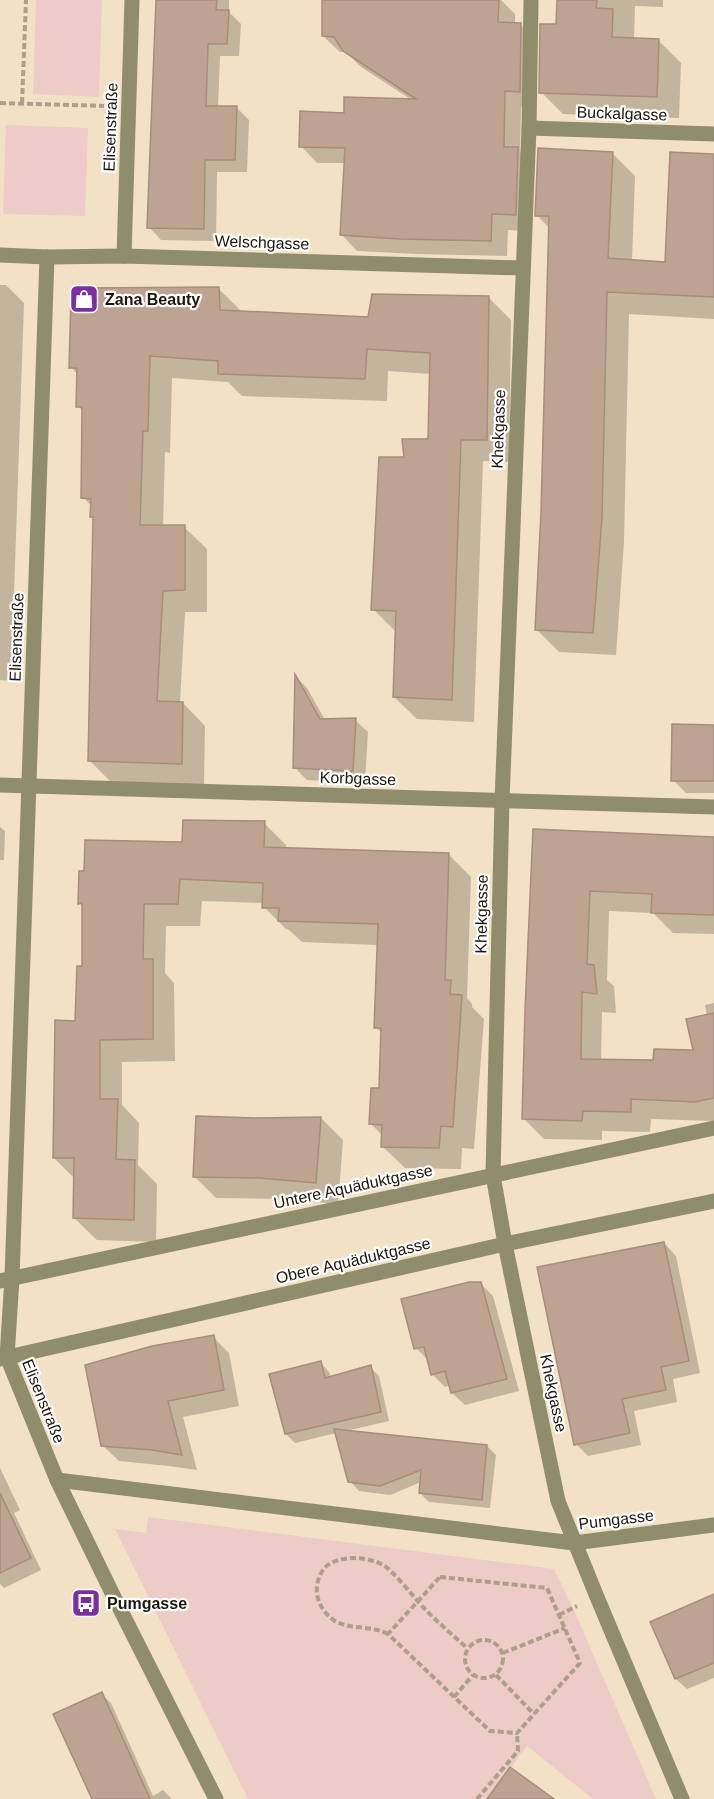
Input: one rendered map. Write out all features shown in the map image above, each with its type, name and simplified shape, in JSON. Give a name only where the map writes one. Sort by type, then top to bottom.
[{"type":"street","name":"Elisenstraße","points":[[124,256],[132,0]]},
{"type":"street","name":"Khekgasse","points":[[531,0],[529,128],[502,801],[493,1175],[558,1501],[682,1799]]},
{"type":"street","name":"Buckalgasse","points":[[529,128],[714,134]]},
{"type":"street","name":"Welschgasse","points":[[0,255],[124,256],[522,268]]},
{"type":"street","name":"Elisenstraße","points":[[48,257],[29,786],[4,1358],[57,1480],[216,1799]]},
{"type":"street","name":"Korbgasse","points":[[0,785],[714,807]]},
{"type":"street","name":"Untere Aquäduktgasse","points":[[6,1279],[714,1128]]},
{"type":"street","name":"Obere Aquäduktgasse","points":[[4,1358],[505,1244],[714,1201]]},
{"type":"street","name":"Pumgasse","points":[[57,1480],[574,1543],[714,1526]]},
{"type":"path","points":[[22,103],[26,0]]},
{"type":"path","points":[[0,103],[128,107]]},
{"type":"path","points":[[468,1648],[417,1601],[384,1565],[363,1558],[342,1558],[324,1568],[316,1588],[320,1608],[336,1622],[378,1629],[388,1634],[490,1731],[517,1733]]},
{"type":"path","points":[[388,1634],[440,1577],[547,1588],[580,1664],[517,1733],[518,1751],[477,1799]]},
{"type":"path","points":[[503,1653],[565,1628]]},
{"type":"path","points":[[487,1639],[497,1644],[503,1653],[503,1665],[496,1675],[484,1679],[473,1675],[466,1667],[464,1657],[468,1648],[476,1641],[487,1639]]},
{"type":"path","points":[[454,1697],[473,1675]]},
{"type":"path","points":[[496,1675],[534,1714]]},
{"type":"shaded area","points":[[36,0],[102,0],[99,97],[33,94]]},
{"type":"shaded area","points":[[6,125],[88,128],[85,216],[3,214]]},
{"type":"shaded area","points":[[148,1517],[554,1569],[656,1799],[593,1799],[527,1746],[487,1799],[248,1799],[115,1529],[146,1533]]},
{"type":"building","points":[[156,0],[217,0],[216,10],[229,10],[227,44],[208,44],[206,106],[237,106],[235,160],[205,160],[204,229],[147,228]]},
{"type":"building","points":[[322,0],[499,0],[498,22],[521,23],[520,92],[505,91],[504,147],[518,147],[516,215],[492,214],[491,241],[340,235],[345,148],[299,147],[300,111],[344,113],[344,97],[416,99],[343,51],[334,37],[322,36]]},
{"type":"building","points":[[557,0],[597,0],[596,8],[613,9],[612,37],[659,39],[657,97],[539,93],[540,24],[556,24]]},
{"type":"building","points":[[538,148],[613,152],[608,258],[665,262],[670,152],[714,154],[714,297],[607,292],[602,518],[593,633],[535,630],[541,512],[549,216],[535,216]]},
{"type":"building","points":[[219,287],[220,310],[368,317],[372,294],[489,296],[487,440],[461,440],[452,700],[393,697],[396,611],[371,610],[379,457],[404,457],[402,439],[428,439],[430,353],[367,349],[365,379],[218,374],[218,361],[150,356],[148,431],[143,431],[140,525],[185,525],[185,590],[163,591],[157,701],[183,702],[182,764],[88,761],[93,517],[90,517],[91,499],[81,498],[82,407],[76,407],[77,368],[69,368],[71,296],[81,288]]},
{"type":"building","points":[[295,674],[320,719],[356,718],[353,771],[293,768]]},
{"type":"building","points":[[672,724],[714,725],[714,781],[671,781]]},
{"type":"building","points":[[183,820],[265,821],[264,847],[449,853],[445,980],[451,980],[450,994],[462,995],[453,1127],[441,1126],[439,1148],[381,1147],[382,1125],[369,1124],[371,1088],[379,1088],[381,1028],[374,1028],[378,924],[278,921],[279,908],[262,908],[263,883],[180,879],[178,904],[144,904],[143,959],[153,959],[153,1039],[100,1040],[100,1099],[118,1099],[116,1159],[135,1160],[134,1220],[73,1218],[74,1158],[53,1158],[55,1020],[75,1021],[77,966],[82,966],[82,903],[78,904],[79,871],[84,871],[85,840],[182,842]]},
{"type":"building","points":[[533,829],[714,837],[714,915],[651,913],[652,894],[590,891],[587,964],[594,965],[597,994],[582,992],[581,1059],[653,1060],[654,1049],[693,1050],[686,1019],[714,1013],[714,1098],[695,1102],[631,1099],[631,1112],[583,1111],[582,1121],[522,1119]]},
{"type":"building","points":[[196,1116],[321,1117],[316,1183],[259,1178],[193,1177]]},
{"type":"building","points":[[664,1242],[689,1361],[661,1367],[666,1390],[622,1399],[630,1433],[574,1445],[537,1267]]},
{"type":"building","points":[[469,1282],[481,1282],[507,1379],[451,1393],[445,1371],[431,1375],[424,1347],[414,1349],[401,1299]]},
{"type":"building","points":[[214,1335],[224,1390],[168,1401],[182,1455],[101,1446],[85,1365],[152,1346]]},
{"type":"building","points":[[321,1361],[325,1378],[371,1365],[381,1412],[285,1434],[269,1374]]},
{"type":"building","points":[[334,1429],[487,1445],[482,1500],[419,1493],[421,1470],[380,1486],[348,1482]]},
{"type":"building","points":[[0,1493],[31,1558],[0,1573]]},
{"type":"building","points":[[714,1594],[714,1663],[675,1679],[650,1622]]},
{"type":"building","points":[[102,1692],[150,1799],[92,1799],[53,1714]]},
{"type":"building","points":[[510,1767],[554,1799],[487,1799]]},
{"type":"place","name":"Zana Beauty","points":[[84,299]]},
{"type":"place","name":"Pumgasse","points":[[86,1603]]}]
